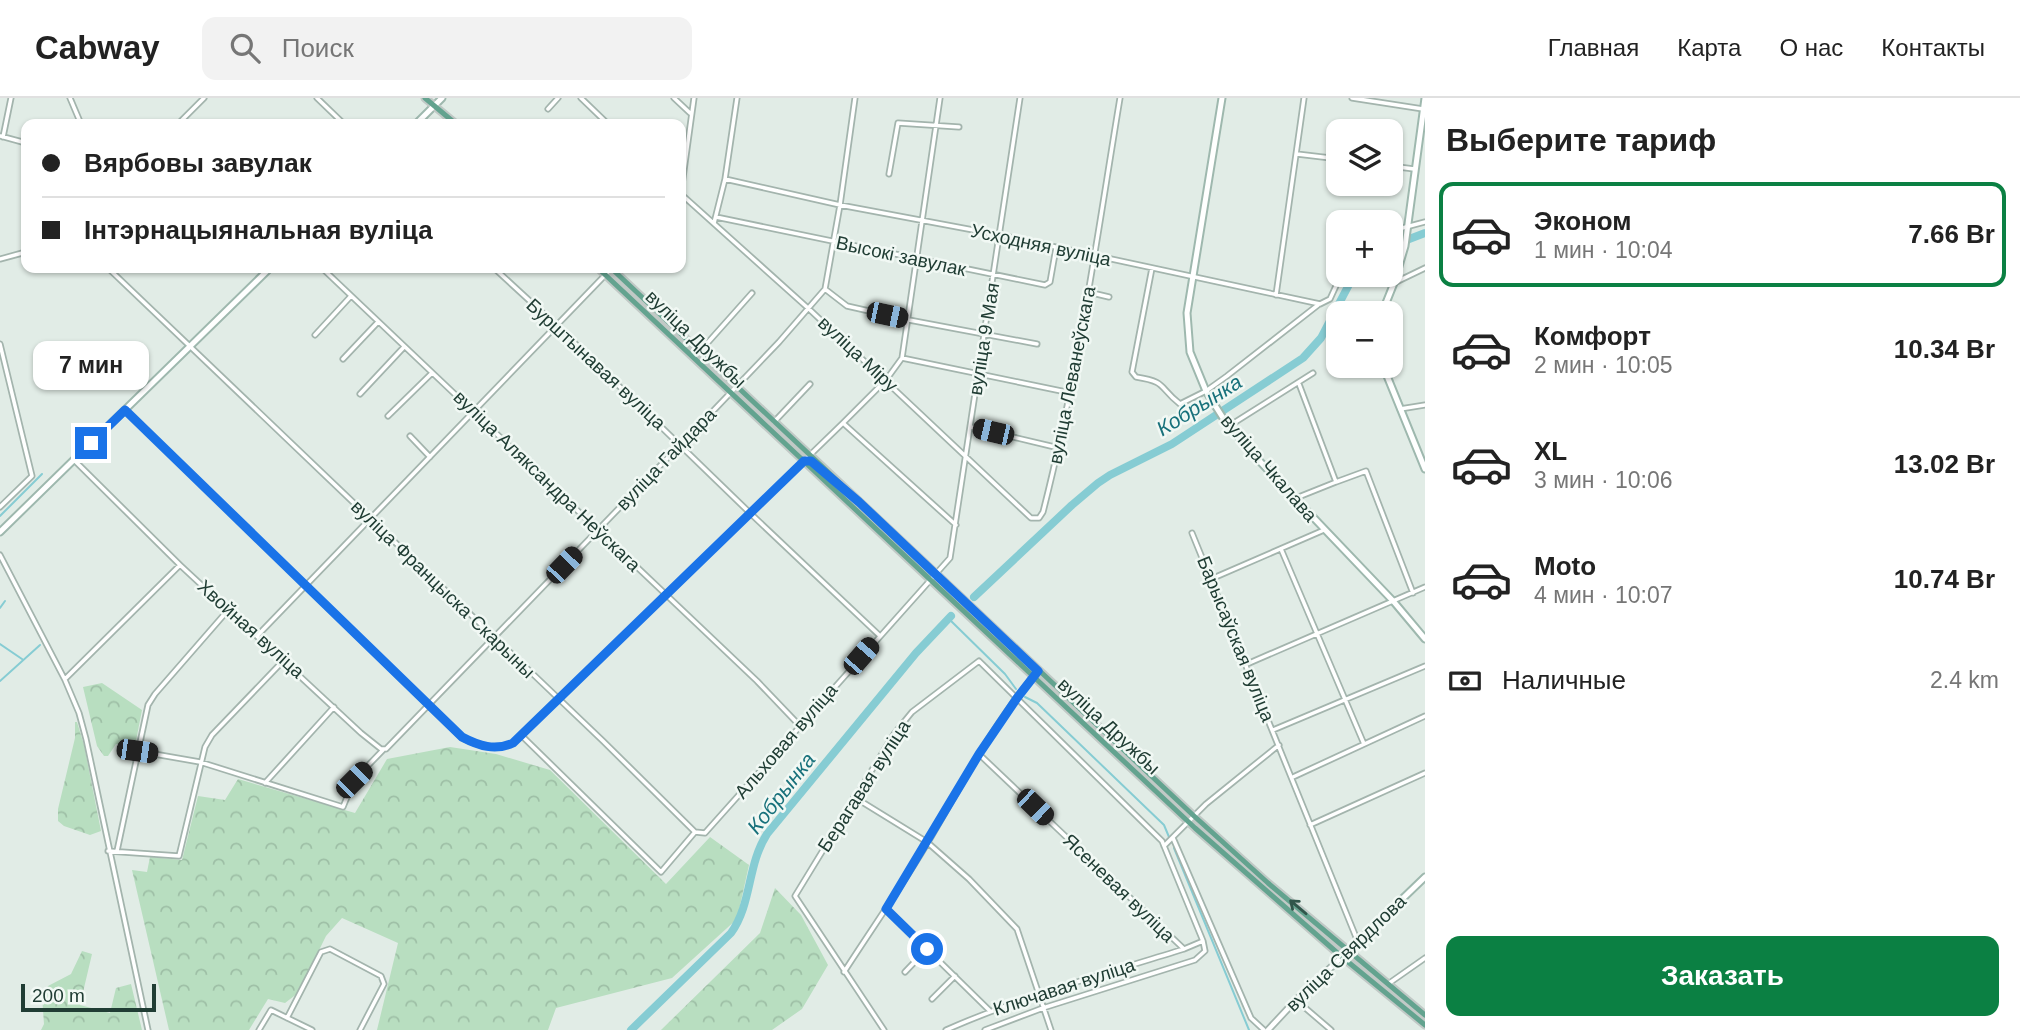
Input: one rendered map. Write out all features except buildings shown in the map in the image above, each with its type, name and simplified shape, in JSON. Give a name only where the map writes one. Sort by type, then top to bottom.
[{"type":"main road","points":[[425,98],[444,119]]},
{"type":"main road","points":[[421,119],[442,98]]},
{"type":"main road","name":"вуліца Чкалава","points":[[1222,98],[1187,313],[1190,352],[1206,391],[1229,426],[1294,499],[1394,602],[1425,639]]},
{"type":"main road","points":[[1403,253],[1409,226],[1425,98]]},
{"type":"main road","points":[[433,107],[449,119]]},
{"type":"main road","points":[[0,532],[265,273]]},
{"type":"main road","name":"вуліца Дружбы","points":[[605,273],[1189,822],[1342,957],[1425,1025]]},
{"type":"main road","points":[[610,273],[649,303]]},
{"type":"main road","name":"вуліца Дружбы","points":[[617,273],[1231,850],[1425,1015]]},
{"type":"main road","points":[[694,357],[729,386],[736,386]]},
{"type":"main road","points":[[1388,378],[1425,469]]},
{"type":"main road","points":[[729,392],[737,391],[772,420]]},
{"type":"main road","points":[[768,427],[803,455],[810,455]]},
{"type":"main road","points":[[804,461],[811,461],[847,491]]},
{"type":"main road","points":[[892,544],[928,574],[935,574]]},
{"type":"main road","points":[[929,580],[938,580],[968,605]]},
{"type":"main road","points":[[1033,677],[1042,677],[1072,703]]},
{"type":"main road","points":[[1153,788],[1185,814],[1194,816]]},
{"type":"main road","points":[[1189,822],[1196,822],[1231,850]]},
{"type":"main road","name":"вуліца Свярдлова","points":[[1342,957],[1425,877]]},
{"type":"main road","points":[[1307,925],[1342,950],[1349,950]]},
{"type":"main road","points":[[1342,957],[1350,956],[1388,984]]},
{"type":"street","points":[[11,98],[2,137],[21,142]]},
{"type":"street","points":[[70,98],[79,119]]},
{"type":"street","points":[[183,119],[204,98]]},
{"type":"street","points":[[317,98],[339,119]]},
{"type":"street","points":[[548,109],[558,98]]},
{"type":"street","points":[[581,98],[603,119]]},
{"type":"street","points":[[674,98],[691,114]]},
{"type":"street","points":[[686,154],[694,98]]},
{"type":"street","points":[[714,223],[725,179],[737,98]]},
{"type":"street","name":"вуліца Гайдара","points":[[429,705],[681,444],[825,289],[855,98]]},
{"type":"street","points":[[125,410],[462,737],[475,744],[501,748],[513,743],[844,423],[886,380],[902,358],[940,98]]},
{"type":"street","name":"вуліца 9 Мая","points":[[935,574],[950,558],[956,526],[1020,98]]},
{"type":"street","name":"вуліца Леванеўскага","points":[[1031,518],[1036,519],[1041,515],[1071,393],[1120,98]]},
{"type":"street","points":[[1276,295],[1304,98]]},
{"type":"street","points":[[1352,98],[1424,109]]},
{"type":"street","points":[[889,174],[898,123],[959,127]]},
{"type":"street","points":[[1297,154],[1326,157]]},
{"type":"street","points":[[1403,167],[1416,169]]},
{"type":"street","name":"Усходняя вуліца","points":[[725,179],[1320,304]]},
{"type":"street","name":"вуліца Міру","points":[[686,198],[886,380],[1031,518]]},
{"type":"street","name":"Высокі завулак","points":[[716,217],[1048,285],[1056,247]]},
{"type":"street","points":[[1403,228],[1425,222]]},
{"type":"street","points":[[0,259],[21,254]]},
{"type":"street","points":[[1152,268],[1132,372],[1136,377],[1156,380],[1180,404],[1206,391],[1330,299],[1336,287]]},
{"type":"street","points":[[1403,279],[1425,268]]},
{"type":"street","name":"вуліца Францыска Скарыны","points":[[113,273],[695,832]]},
{"type":"street","name":"вуліца Аляксандра Неўскага","points":[[327,273],[599,529],[800,726]]},
{"type":"street","name":"Бурштынавая вуліца","points":[[499,273],[879,635]]},
{"type":"street","points":[[257,635],[556,325],[599,273]]},
{"type":"street","points":[[825,289],[847,306],[1037,344]]},
{"type":"street","points":[[1088,292],[1109,297]]},
{"type":"street","points":[[703,348],[752,293]]},
{"type":"street","points":[[315,335],[351,296]]},
{"type":"street","points":[[343,359],[378,322]]},
{"type":"street","points":[[0,344],[32,476],[0,507]]},
{"type":"street","points":[[360,394],[404,347]]},
{"type":"street","points":[[902,358],[1071,393]]},
{"type":"street","points":[[388,416],[432,373]]},
{"type":"street","points":[[1229,426],[1313,373]]},
{"type":"street","points":[[772,420],[810,384]]},
{"type":"street","points":[[1299,384],[1336,482]]},
{"type":"street","points":[[1400,410],[1425,405]]},
{"type":"street","points":[[844,423],[956,526]]},
{"type":"street","points":[[971,427],[1059,448]]},
{"type":"street","points":[[410,436],[430,457]]},
{"type":"street","name":"Хвойная вуліца","points":[[74,460],[180,565],[361,733],[383,750]]},
{"type":"street","points":[[1294,499],[1366,471],[1413,593]]},
{"type":"street","points":[[1211,579],[1324,530]]},
{"type":"street","name":"Барысаўская вуліца","points":[[1192,533],[1358,942]]},
{"type":"street","points":[[1281,549],[1364,744]]},
{"type":"street","points":[[0,555],[65,680],[79,713],[148,1030]]},
{"type":"street","points":[[65,680],[180,565]]},
{"type":"street","points":[[929,580],[935,574]]},
{"type":"street","name":"Альховая вуліца","points":[[695,832],[705,833],[929,580]]},
{"type":"street","points":[[1247,664],[1425,587]]},
{"type":"street","points":[[117,851],[148,705],[229,610]]},
{"type":"street","points":[[108,851],[179,856],[205,747],[212,736],[284,660]]},
{"type":"street","name":"Берагавая вуліца","points":[[844,972],[795,896],[854,797],[894,734],[912,712],[979,661],[1017,698]]},
{"type":"street","points":[[1273,730],[1425,666]]},
{"type":"street","points":[[884,1030],[844,972],[928,842],[979,754],[1038,671]]},
{"type":"street","points":[[1017,698],[1161,841],[1203,941]]},
{"type":"street","points":[[137,751],[200,762],[343,807],[354,780],[429,705]]},
{"type":"street","points":[[265,783],[334,707]]},
{"type":"street","points":[[1293,777],[1425,716]]},
{"type":"street","points":[[521,735],[661,872],[695,832]]},
{"type":"street","name":"Барысаўская вуліца","points":[[1164,846],[1223,790],[1279,745]]},
{"type":"street","name":"Ясеневая вуліца","points":[[979,754],[1184,949],[1203,941]]},
{"type":"street","points":[[1311,825],[1425,773]]},
{"type":"street","points":[[854,797],[928,842],[969,879],[1017,929],[1051,1030]]},
{"type":"street","points":[[1173,838],[1251,1018],[1266,1030]]},
{"type":"street","points":[[886,909],[990,1011]]},
{"type":"street","name":"Ключавая вуліца","points":[[985,1030],[1043,1008],[1195,960],[1205,951],[1203,941]]},
{"type":"street","points":[[287,1018],[321,953],[330,949],[381,976],[384,984],[360,1030]]},
{"type":"street","points":[[905,972],[927,949]]},
{"type":"street","name":"Ключавая вуліца","points":[[946,1030],[1039,994],[1184,949]]},
{"type":"street","name":"вуліца Свярдлова","points":[[1266,1030],[1342,957]]},
{"type":"street","points":[[1388,984],[1425,958]]},
{"type":"street","points":[[932,999],[955,976]]},
{"type":"street","points":[[1296,1000],[1331,1030]]},
{"type":"street","points":[[259,1030],[271,1010],[312,1030]]},
{"type":"green space","points":[[102,683],[142,710],[135,746],[116,744],[108,756],[104,756],[97,746],[83,687]]},
{"type":"green space","points":[[75,722],[84,745],[101,831],[90,835],[64,826],[58,821],[58,809],[75,738]]},
{"type":"green space","points":[[450,747],[496,754],[550,770],[666,884],[710,837],[749,865],[737,919],[672,978],[556,1008],[548,1030],[377,1030],[398,943],[342,918],[326,936],[298,993],[285,1003],[268,999],[249,1030],[169,1030],[132,870],[147,872],[150,857],[182,860],[198,796],[225,800],[238,779],[355,813],[387,759]]},
{"type":"green space","points":[[775,888],[801,915],[828,965],[802,1009],[772,1030],[661,1030],[760,933]]},
{"type":"green space","points":[[82,951],[92,954],[80,1005],[110,1013],[116,988],[131,984],[142,1030],[41,1030],[44,1024],[42,996],[48,986],[71,974]]},
{"type":"waterway","name":"Кобрынка","points":[[1403,241],[1425,233]]},
{"type":"waterway","name":"Кобрынка","points":[[974,597],[1098,483],[1172,444],[1303,358],[1321,338],[1348,287]]},
{"type":"waterway","points":[[0,516],[42,474]]},
{"type":"waterway","points":[[0,608],[5,601]]},
{"type":"waterway","name":"Кобрынка","points":[[631,1030],[731,933],[743,910],[756,858],[767,834],[916,653],[951,616]]},
{"type":"waterway","points":[[948,618],[1005,674],[1016,689]]},
{"type":"waterway","points":[[0,644],[22,659]]},
{"type":"waterway","points":[[0,681],[40,645]]},
{"type":"waterway","points":[[1025,697],[1037,703],[1164,825],[1169,837]]},
{"type":"waterway","points":[[1174,848],[1249,1030]]},
{"type":"route","points":[[91,443],[125,410],[462,737],[475,744],[501,748],[513,743],[804,461],[811,461],[859,502],[1038,671],[979,754],[886,909],[927,949]]}]
